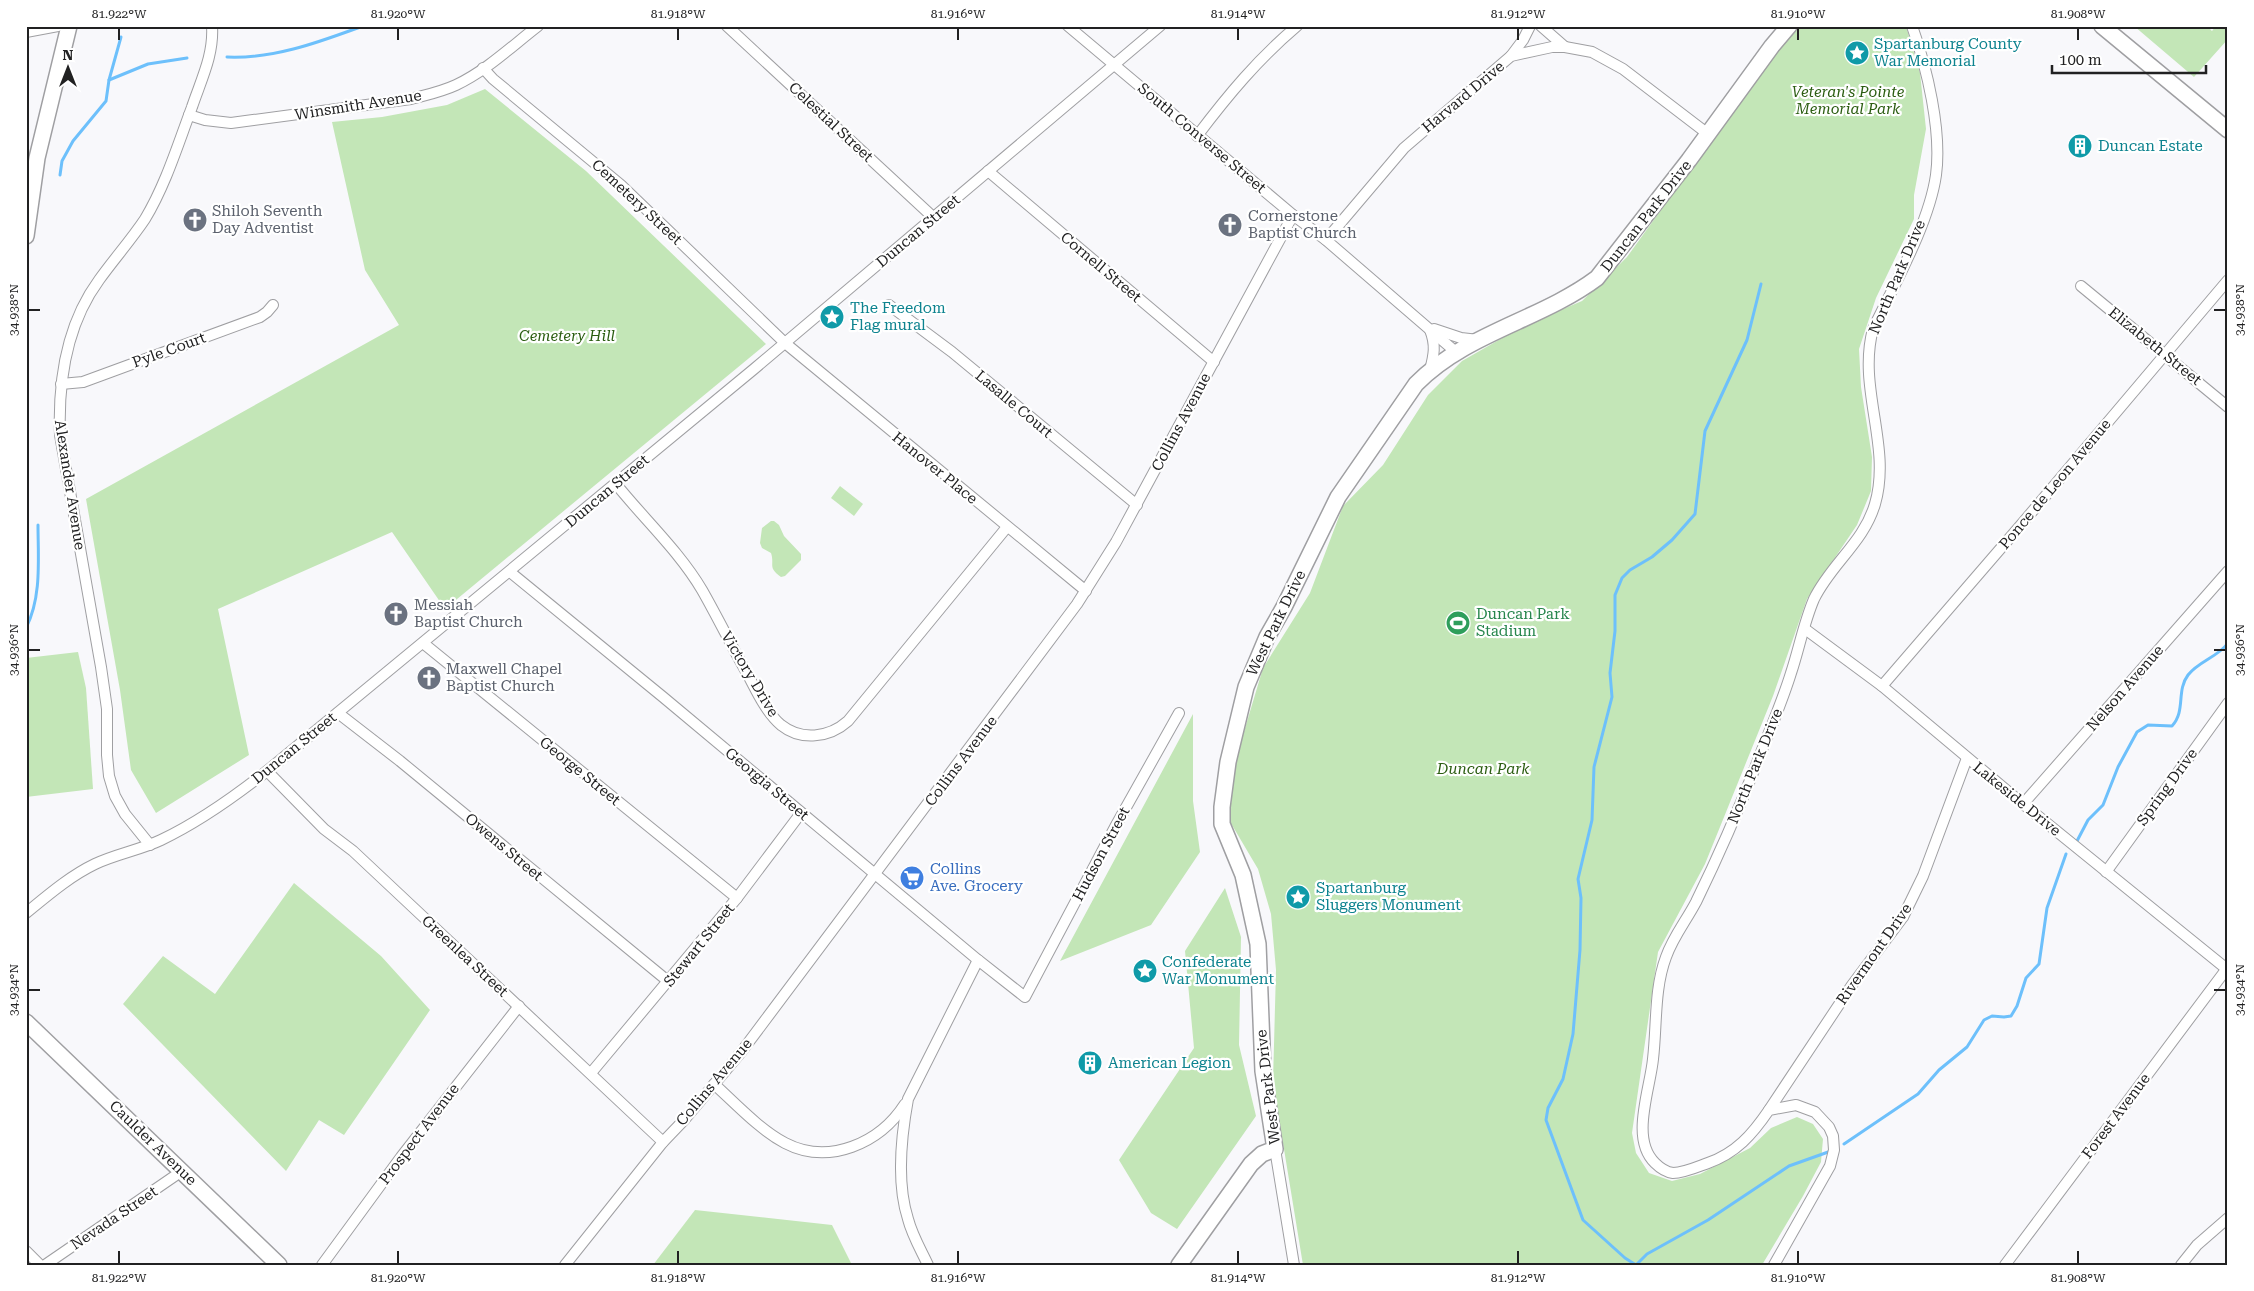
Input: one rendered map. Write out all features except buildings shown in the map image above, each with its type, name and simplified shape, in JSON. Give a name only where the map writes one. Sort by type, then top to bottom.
[{"type":"street","points":[[26,32],[58,26]]},
{"type":"street","points":[[26,236],[37,158],[68,26]]},
{"type":"street","name":"Alexander Avenue","points":[[150,845],[125,814],[115,796],[109,776],[106,709],[102,676],[60,435],[61,384],[68,345],[83,308],[99,280],[146,217],[163,182],[210,57],[212,26]]},
{"type":"street","name":"Winsmith Avenue","points":[[189,115],[217,122],[231,123],[411,99],[456,85],[483,68],[538,26]]},
{"type":"street","name":"Celestial Street","points":[[727,26],[934,218]]},
{"type":"street","name":"South Converse Street","points":[[1068,26],[1198,136],[1326,240],[1457,353]]},
{"type":"street","name":"Duncan Street","points":[[26,912],[84,870],[107,859],[150,845],[216,809],[267,771],[616,484],[1160,26]]},
{"type":"street","points":[[1198,136],[1233,88],[1297,26]]},
{"type":"street","points":[[1511,56],[1523,40],[1530,26]]},
{"type":"street","points":[[1541,26],[1565,46]]},
{"type":"street","name":"Duncan Park Drive","points":[[1457,353],[1478,340],[1578,293],[1597,278],[1789,26]]},
{"type":"street","name":"North Park Drive","points":[[1769,1110],[1746,1142],[1737,1149],[1716,1160],[1677,1173],[1666,1171],[1652,1160],[1645,1150],[1642,1138],[1642,1125],[1652,1071],[1658,991],[1662,970],[1672,944],[1695,903],[1746,792],[1790,677],[1808,614],[1818,592],[1861,536],[1870,519],[1876,501],[1880,464],[1868,375],[1869,344],[1873,330],[1917,236],[1932,193],[1936,173],[1931,97],[1912,26]]},
{"type":"street","points":[[2102,26],[2228,130]]},
{"type":"street","name":"Harvard Drive","points":[[1326,240],[1404,148],[1511,56],[1538,49],[1565,46],[1592,52],[1623,69],[1708,134]]},
{"type":"street","name":"Cemetery Street","points":[[483,68],[621,185],[785,343]]},
{"type":"street","name":"Cornell Street","points":[[988,171],[1214,362]]},
{"type":"street","name":"Collins Avenue","points":[[565,1265],[663,1142],[742,1052],[876,875],[1086,591],[1137,505],[1294,215]]},
{"type":"street","name":"Ponce de Leon Avenue","points":[[1882,686],[2228,280]]},
{"type":"street","name":"Elizabeth Street","points":[[2082,286],[2228,407]]},
{"type":"street","name":"Pyle Court","points":[[61,384],[83,382],[260,317],[268,312],[273,305]]},
{"type":"street","name":"Lasalle Court","points":[[889,305],[952,352],[1137,505]]},
{"type":"street","points":[[1429,327],[1435,353],[1430,370]]},
{"type":"street","name":"South Converse Street","points":[[1429,327],[1461,338],[1478,340]]},
{"type":"street","name":"Hanover Place","points":[[785,343],[1086,591]]},
{"type":"street","name":"West Park Drive","points":[[1294,1265],[1261,1047],[1262,985],[1258,944],[1243,875],[1222,824],[1222,806],[1228,762],[1239,713],[1257,658],[1332,507],[1402,402],[1430,370],[1457,353]]},
{"type":"street","name":"Victory Drive","points":[[616,484],[689,570],[773,717],[788,730],[808,736],[829,733],[848,721],[1007,527]]},
{"type":"street","name":"Nelson Avenue","points":[[2023,804],[2228,571]]},
{"type":"street","name":"Georgia Street","points":[[510,572],[978,960],[1026,996]]},
{"type":"street","name":"Lakeside Drive","points":[[1805,629],[1882,686],[2023,804],[2227,969]]},
{"type":"street","name":"George Street","points":[[423,643],[737,898]]},
{"type":"street","name":"Spring Drive","points":[[2106,872],[2228,703]]},
{"type":"street","name":"Owens Street","points":[[338,713],[400,761],[669,982]]},
{"type":"street","name":"Hudson Street","points":[[1026,996],[1115,827],[1179,713]]},
{"type":"street","name":"Rivermont Drive","points":[[1769,1110],[1852,985],[1903,917],[1920,883],[1967,758]]},
{"type":"street","name":"Greenlea Street","points":[[267,771],[324,829],[353,851],[663,1142]]},
{"type":"street","name":"Stewart Street","points":[[591,1073],[669,982],[737,898],[801,813]]},
{"type":"street","points":[[714,1084],[771,1135],[796,1148],[815,1152],[843,1150],[869,1140],[885,1129],[898,1115],[908,1099],[978,960]]},
{"type":"street","name":"Forest Avenue","points":[[2004,1265],[2227,969]]},
{"type":"street","name":"Prospect Avenue","points":[[322,1265],[406,1150],[519,1006]]},
{"type":"street","name":"Caulder Avenue","points":[[26,1022],[279,1265]]},
{"type":"street","points":[[908,1099],[902,1147],[905,1208],[912,1233],[928,1265]]},
{"type":"street","points":[[1769,1110],[1796,1106],[1815,1112],[1829,1127],[1833,1136],[1834,1150],[1830,1166],[1774,1265]]},
{"type":"street","points":[[1179,1265],[1251,1164],[1262,1154],[1275,1149]]},
{"type":"street","name":"Nevada Street","points":[[45,1265],[182,1171]]},
{"type":"street","points":[[2181,1265],[2197,1245],[2228,1218]]},
{"type":"street","points":[[26,1251],[40,1265]]},
{"type":"green space","name":"Duncan Park","points":[[1797,26],[1906,26],[1920,73],[1926,129],[1914,195],[1914,219],[1876,298],[1859,349],[1861,387],[1872,457],[1871,491],[1857,525],[1807,599],[1773,696],[1705,864],[1658,952],[1632,1133],[1636,1153],[1649,1173],[1672,1181],[1700,1174],[1750,1148],[1771,1128],[1797,1117],[1813,1124],[1823,1139],[1821,1162],[1762,1265],[1303,1265],[1273,1082],[1276,970],[1271,914],[1258,869],[1229,820],[1237,755],[1263,668],[1310,593],[1343,506],[1383,465],[1428,395],[1462,361],[1525,325],[1582,301],[1627,257],[1777,49]]},
{"type":"green space","points":[[2134,26],[2207,26],[2212,31],[2216,26],[2228,26],[2228,39],[2194,77]]},
{"type":"green space","name":"Cemetery Hill","points":[[485,89],[586,171],[766,344],[445,609],[392,532],[218,609],[249,755],[156,813],[131,770],[120,690],[86,499],[399,325],[365,270],[332,122],[382,117],[447,105]]},
{"type":"green space","points":[[840,486],[863,504],[854,516],[831,498]]},
{"type":"green space","points":[[771,521],[779,525],[784,536],[801,554],[801,560],[785,576],[781,577],[774,571],[771,553],[762,548],[760,543],[762,528]]},
{"type":"green space","points":[[78,652],[86,688],[93,789],[26,797],[26,658]]},
{"type":"green space","points":[[1193,714],[1193,801],[1200,852],[1151,925],[1060,961]]},
{"type":"green space","points":[[294,883],[381,956],[430,1010],[344,1135],[319,1120],[286,1171],[123,1004],[163,956],[215,994]]},
{"type":"green space","points":[[1225,888],[1241,937],[1239,1045],[1256,1116],[1177,1229],[1151,1213],[1119,1160],[1194,1048],[1185,951]]},
{"type":"green space","points":[[695,1210],[832,1225],[852,1265],[653,1265]]},
{"type":"waterway","points":[[227,57],[245,57],[280,52],[363,26]]},
{"type":"waterway","points":[[60,175],[62,161],[73,141],[106,101],[109,80],[121,37]]},
{"type":"waterway","points":[[109,80],[148,64],[187,58]]},
{"type":"waterway","points":[[1636,1265],[1625,1258],[1583,1220],[1546,1120],[1548,1108],[1563,1079],[1573,1034],[1580,950],[1581,898],[1578,879],[1592,820],[1594,767],[1612,697],[1610,673],[1615,631],[1615,595],[1622,578],[1630,570],[1652,557],[1672,540],[1695,514],[1705,431],[1747,340],[1761,284]]},
{"type":"waterway","points":[[26,628],[35,603],[37,590],[38,525]]},
{"type":"waterway","points":[[2077,841],[2088,820],[2103,805],[2118,767],[2137,732],[2148,725],[2172,726],[2179,714],[2182,688],[2188,675],[2228,643]]},
{"type":"waterway","points":[[1844,1144],[1918,1094],[1939,1070],[1967,1047],[1984,1020],[1992,1016],[2011,1016],[2017,1006],[2026,978],[2039,964],[2047,908],[2066,854]]},
{"type":"waterway","points":[[1636,1265],[1647,1254],[1708,1220],[1789,1166],[1831,1151]]},
{"type":"place","name":"Spartanburg County War Memorial","points":[[1857,53]]},
{"type":"place","name":"Duncan Estate","points":[[2080,146]]},
{"type":"place","name":"Shiloh Seventh Day Adventist","points":[[195,220]]},
{"type":"place","name":"Cornerstone Baptist Church","points":[[1230,225]]},
{"type":"place","name":"The Freedom Flag mural","points":[[832,317]]},
{"type":"place","name":"Messiah Baptist Church","points":[[396,614]]},
{"type":"place","name":"Duncan Park Stadium","points":[[1458,623]]},
{"type":"place","name":"Maxwell Chapel Baptist Church","points":[[429,678]]},
{"type":"place","name":"Collins Ave. Grocery","points":[[912,878]]},
{"type":"place","name":"Spartanburg Sluggers Monument","points":[[1298,897]]},
{"type":"place","name":"Confederate War Monument","points":[[1145,971]]},
{"type":"place","name":"American Legion","points":[[1090,1063]]},
{"type":"park label","name":"Veteran's Pointe Memorial Park","points":[[1848,100]]}]
